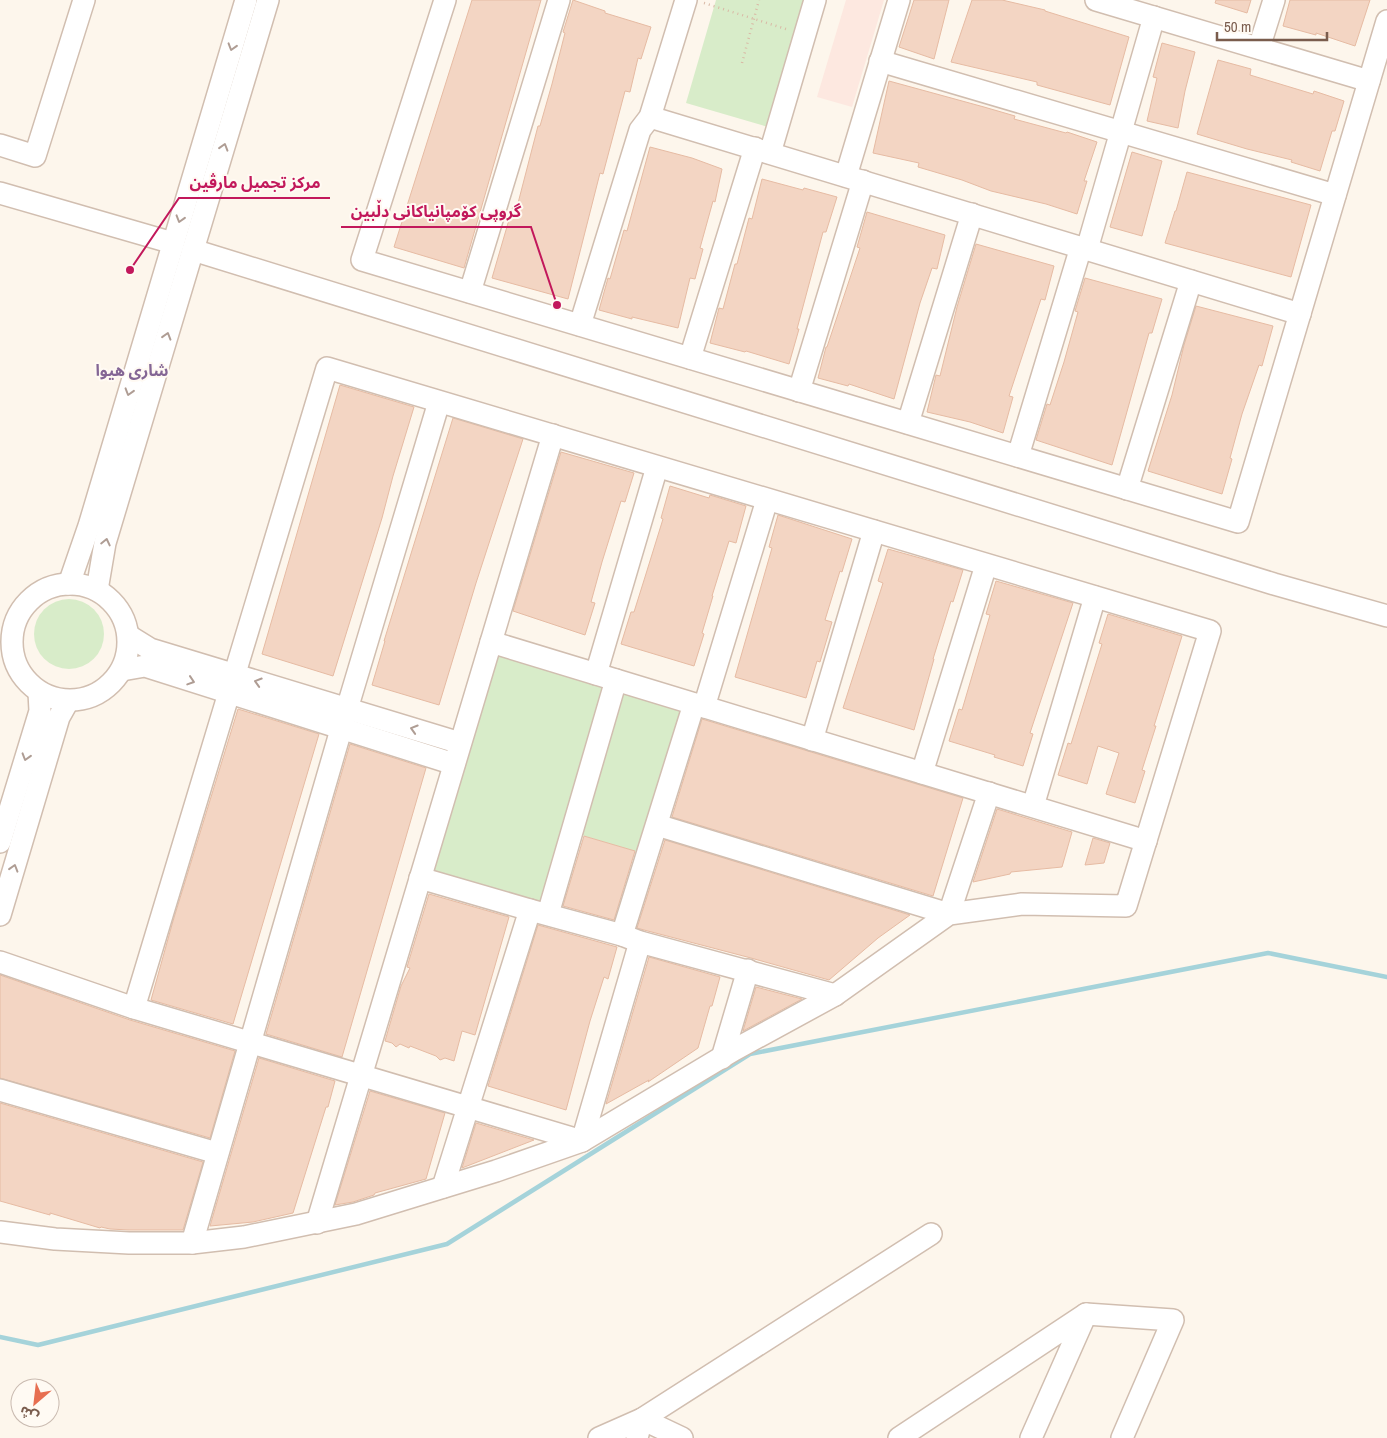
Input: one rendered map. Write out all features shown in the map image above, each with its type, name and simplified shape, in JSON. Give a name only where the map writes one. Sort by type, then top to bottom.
[{"type":"street","points":[[0,145],[35,156],[84,0]]},
{"type":"street","points":[[69,584],[92,516],[246,0]]},
{"type":"street","points":[[97,590],[105,543],[268,0]]},
{"type":"street","points":[[445,0],[362,260],[1238,522],[1387,21]]},
{"type":"street","points":[[470,292],[559,0]]},
{"type":"street","points":[[690,358],[762,151],[805,35],[815,0]]},
{"type":"street","points":[[799,391],[855,178],[880,61],[899,0]]},
{"type":"street","points":[[1096,0],[1153,11],[1260,48],[1369,81]]},
{"type":"street","points":[[1260,48],[1274,0]]},
{"type":"street","points":[[580,325],[640,130],[650,117],[694,1]]},
{"type":"street","points":[[1018,456],[1121,132],[1153,11]]},
{"type":"street","points":[[880,61],[1335,195]]},
{"type":"street","points":[[650,117],[1300,314]]},
{"type":"street","points":[[0,193],[173,243]]},
{"type":"street","points":[[908,423],[972,214]]},
{"type":"street","points":[[193,250],[1265,581],[1387,616]]},
{"type":"street","points":[[1127,488],[1191,281]]},
{"type":"street","points":[[134,1008],[327,368],[1210,631],[1126,906],[1022,904],[949,914],[656,825]]},
{"type":"street","points":[[192,1243],[249,1042],[439,402]]},
{"type":"street","points":[[317,1223],[553,435]]},
{"type":"street","points":[[443,1187],[468,1107],[539,912],[606,677],[657,466]]},
{"type":"street","points":[[582,1141],[656,825],[699,705],[768,500]]},
{"type":"street","points":[[812,740],[874,531]]},
{"type":"street","points":[[922,773],[986,564]]},
{"type":"street","points":[[81,585],[97,590],[113,602],[124,621],[129,636],[129,650],[126,663],[116,679],[100,692],[82,700],[52,705],[28,682],[14,658],[6,639],[13,628],[10,613],[40,592],[54,586],[81,585]]},
{"type":"street","points":[[1033,806],[1095,597]]},
{"type":"street","points":[[129,636],[150,649],[231,684]]},
{"type":"street","points":[[491,642],[1146,841]]},
{"type":"street","points":[[122,670],[145,666],[231,684],[344,719],[454,764]]},
{"type":"street","points":[[0,842],[52,705]]},
{"type":"street","points":[[0,915],[52,705]]},
{"type":"street","points":[[344,719],[460,743]]},
{"type":"street","points":[[0,1232],[74,1240],[129,1243],[192,1243],[244,1237],[356,1214],[496,1171],[582,1141],[722,1058],[835,995],[949,914],[989,793]]},
{"type":"street","points":[[420,878],[835,995]]},
{"type":"street","points":[[0,962],[134,1008],[582,1141]]},
{"type":"street","points":[[722,1058],[748,970]]},
{"type":"street","points":[[0,1090],[217,1154]]},
{"type":"street","points":[[599,1438],[640,1428],[931,1234]]},
{"type":"street","points":[[899,1438],[1086,1314],[1173,1320],[1122,1438]]},
{"type":"street","points":[[1032,1438],[1086,1314]]},
{"type":"street","points":[[640,1428],[682,1438]]},
{"type":"path","points":[[742,63],[759,0]]},
{"type":"path","points":[[694,1],[805,35]]},
{"type":"shaded area","points":[[846,0],[884,0],[852,107],[817,97]]},
{"type":"green space","points":[[716,0],[804,0],[768,127],[686,103]]},
{"type":"green space","points":[[76,599],[89,605],[98,614],[102,620],[104,634],[102,648],[94,659],[83,667],[62,669],[55,667],[44,659],[36,648],[34,627],[36,620],[44,609],[55,601]]},
{"type":"green space","points":[[495,651],[608,684],[542,907],[429,874]]},
{"type":"green space","points":[[621,689],[686,708],[641,853],[578,834]]},
{"type":"building","points":[[472,0],[541,0],[464,268],[394,247]]},
{"type":"building","points":[[573,0],[605,11],[605,13],[651,27],[641,59],[638,58],[630,92],[625,91],[603,174],[600,173],[568,299],[492,278],[513,206],[517,207],[538,126],[540,126],[552,84],[565,33],[563,32]]},
{"type":"building","points":[[914,0],[949,0],[934,59],[899,47]]},
{"type":"building","points":[[972,0],[1002,0],[1045,10],[1129,37],[1110,105],[1037,85],[1037,82],[951,62]]},
{"type":"building","points":[[1216,0],[1251,0],[1247,13],[1215,3]]},
{"type":"building","points":[[1290,0],[1370,0],[1355,46],[1316,33],[1316,35],[1283,26]]},
{"type":"building","points":[[1162,43],[1195,52],[1178,128],[1147,121],[1157,78],[1153,77]]},
{"type":"building","points":[[1218,60],[1251,69],[1250,75],[1313,94],[1314,91],[1344,101],[1335,131],[1332,131],[1320,171],[1291,162],[1292,160],[1197,134]]},
{"type":"building","points":[[889,81],[1015,116],[1014,119],[1067,132],[1097,142],[1084,181],[1087,181],[1077,214],[1046,204],[991,191],[918,167],[919,163],[873,153]]},
{"type":"building","points":[[650,147],[692,158],[722,169],[715,202],[713,201],[700,248],[703,249],[695,279],[690,278],[678,328],[599,310],[624,230],[627,231]]},
{"type":"building","points":[[1132,152],[1162,161],[1142,236],[1110,227]]},
{"type":"building","points":[[1187,172],[1311,205],[1291,277],[1165,243]]},
{"type":"building","points":[[762,179],[837,197],[826,232],[823,232],[789,364],[746,351],[710,343],[719,308],[723,309],[749,218],[752,219]]},
{"type":"building","points":[[867,212],[945,235],[937,269],[932,268],[920,303],[894,399],[849,384],[848,386],[818,378],[826,347],[860,248],[857,247]]},
{"type":"building","points":[[976,244],[1054,266],[1045,300],[1041,299],[1009,396],[1013,397],[1003,433],[970,422],[927,412],[936,375],[940,376],[957,307]]},
{"type":"building","points":[[1085,278],[1162,299],[1152,333],[1149,333],[1112,465],[1036,440],[1047,404],[1050,405],[1064,362],[1078,312],[1075,311]]},
{"type":"building","points":[[1196,306],[1273,326],[1262,366],[1259,365],[1242,414],[1222,494],[1148,471],[1172,395]]},
{"type":"building","points":[[340,385],[414,407],[333,676],[262,654]]},
{"type":"building","points":[[453,418],[523,439],[439,705],[372,685]]},
{"type":"building","points":[[561,452],[634,473],[625,502],[621,501],[602,562],[591,602],[595,603],[585,635],[513,611]]},
{"type":"building","points":[[670,486],[709,498],[710,495],[746,506],[736,543],[729,541],[712,596],[702,633],[704,634],[694,666],[621,644],[631,612],[634,612],[663,519],[661,518]]},
{"type":"building","points":[[778,515],[852,539],[825,620],[832,622],[820,662],[817,661],[806,698],[735,677],[772,548],[769,547]]},
{"type":"building","points":[[888,549],[963,570],[933,659],[914,730],[843,708],[883,583],[878,581]]},
{"type":"building","points":[[996,581],[1073,603],[1030,733],[1033,734],[1023,766],[949,741],[959,709],[962,710],[990,615],[986,614]]},
{"type":"building","points":[[1108,614],[1182,636],[1154,726],[1156,726],[1142,770],[1145,771],[1135,803],[1106,794],[1119,753],[1098,746],[1087,784],[1058,775],[1068,743],[1071,744],[1102,644],[1099,643]]},
{"type":"building","points":[[238,709],[319,734],[233,1024],[151,1000],[173,921]]},
{"type":"building","points":[[702,719],[963,798],[933,896],[672,817]]},
{"type":"building","points":[[350,744],[426,768],[342,1057],[266,1034]]},
{"type":"building","points":[[997,809],[1072,832],[1062,867],[1011,872],[1010,874],[973,882]]},
{"type":"building","points":[[584,836],[635,851],[614,920],[563,906]]},
{"type":"building","points":[[1093,838],[1110,843],[1104,863],[1085,865]]},
{"type":"building","points":[[665,840],[910,915],[878,938],[829,980],[637,928]]},
{"type":"building","points":[[429,894],[509,917],[475,1035],[462,1031],[454,1061],[445,1058],[440,1060],[436,1056],[410,1046],[409,1048],[400,1044],[396,1047],[392,1043],[385,1041],[401,986],[410,968],[407,967]]},
{"type":"building","points":[[538,925],[617,947],[608,979],[604,977],[590,1021],[566,1110],[488,1086]]},
{"type":"building","points":[[649,957],[720,977],[712,1006],[710,1006],[698,1048],[648,1082],[649,1080],[606,1104]]},
{"type":"building","points":[[0,975],[130,1020],[235,1051],[210,1138],[0,1078]]},
{"type":"building","points":[[756,987],[802,999],[743,1031]]},
{"type":"building","points":[[259,1058],[335,1081],[328,1107],[326,1107],[293,1213],[253,1222],[210,1226]]},
{"type":"building","points":[[370,1091],[445,1113],[426,1179],[375,1193],[353,1202],[335,1205]]},
{"type":"building","points":[[0,1103],[203,1162],[183,1230],[100,1228],[0,1201]]},
{"type":"building","points":[[476,1123],[534,1140],[462,1168]]},
{"type":"waterway","points":[[0,1337],[38,1345],[447,1244],[750,1054],[1268,953],[1387,977]]},
{"type":"place","name":"مركز تجميل مارڤین","points":[[130,270]]},
{"type":"place","name":"گروپی کۆمپانیاکانی دڵبین","points":[[557,305]]},
{"type":"district","name":"شاری هیوا","points":[[132,370]]}]
